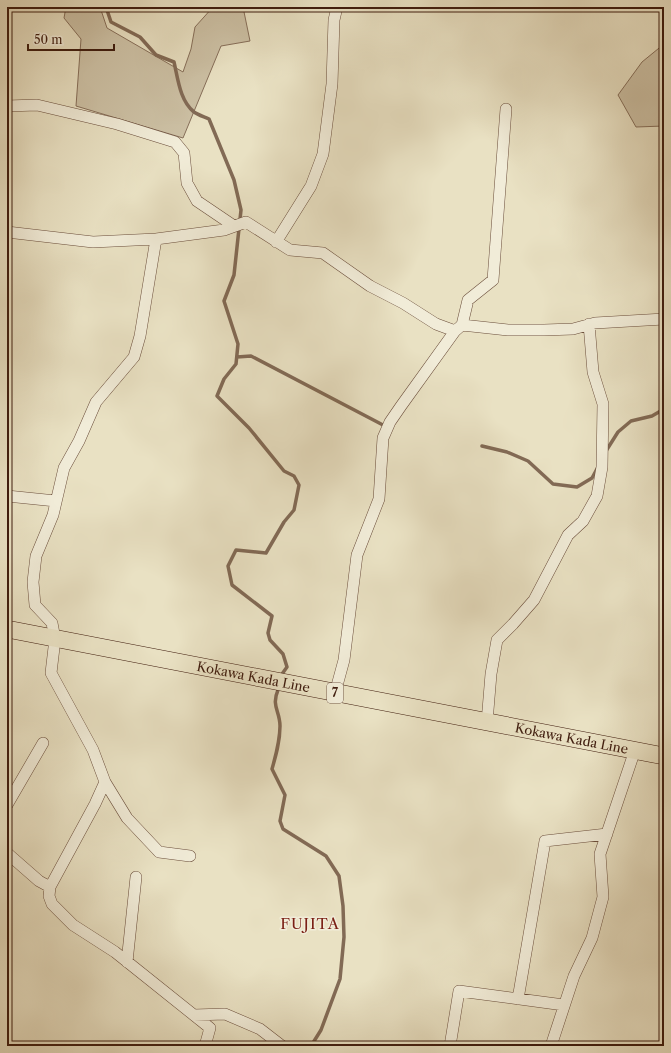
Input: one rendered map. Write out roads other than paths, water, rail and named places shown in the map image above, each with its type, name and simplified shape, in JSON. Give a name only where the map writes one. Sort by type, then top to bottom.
[{"type":"main road","name":"Kokawa Kada Line","points":[[7,630],[664,756]]},
{"type":"street","points":[[276,242],[311,186],[323,154],[332,84],[334,20],[337,7]]},
{"type":"street","points":[[7,106],[38,105],[117,124],[175,142],[184,153],[187,183],[197,201],[234,226]]},
{"type":"street","points":[[335,693],[344,660],[357,555],[379,499],[384,438],[390,422],[459,328],[468,300],[493,280],[506,109]]},
{"type":"street","points":[[7,232],[93,242],[156,239],[224,230],[246,222],[290,250],[323,253],[370,286],[403,303],[436,324],[459,328],[544,330],[573,329],[589,324],[664,319]]},
{"type":"street","points":[[156,239],[140,336],[134,357],[96,402],[79,441],[64,468],[52,515],[36,556],[33,582],[35,605],[52,623],[55,639],[51,673],[93,750],[105,782],[127,818],[159,852],[190,856]]},
{"type":"street","points":[[487,722],[490,674],[496,640],[514,624],[534,600],[568,536],[583,522],[597,496],[602,467],[603,404],[594,372],[589,324]]},
{"type":"street","points":[[7,496],[56,501]]},
{"type":"street","points":[[7,805],[43,743]]},
{"type":"street","points":[[551,1046],[564,1005],[592,938],[604,897],[600,854],[635,750]]},
{"type":"street","points":[[105,782],[96,804],[50,887],[49,896],[52,904],[73,925],[128,962],[210,1028],[205,1046]]},
{"type":"street","points":[[518,999],[544,841],[607,834]]},
{"type":"street","points":[[7,853],[39,880],[50,887]]},
{"type":"street","points":[[128,962],[136,876]]},
{"type":"street","points":[[450,1046],[459,991],[564,1005]]},
{"type":"street","points":[[194,1015],[225,1014],[260,1029],[282,1046]]},
{"type":"waterway","points":[[106,7],[111,22],[140,37],[156,55],[174,62],[180,89],[186,102],[194,112],[209,119],[234,180],[241,210],[234,275],[224,301],[238,344],[236,364],[224,379],[217,396],[249,428],[284,471],[294,476],[299,485],[294,510],[284,522],[266,553],[236,550],[228,566],[232,585],[272,616],[268,633],[270,640],[283,654],[287,667],[282,674]]},
{"type":"waterway","points":[[237,357],[251,356],[383,425]]},
{"type":"waterway","points":[[606,451],[618,432],[631,421],[652,416],[664,409]]},
{"type":"waterway","points":[[482,446],[507,452],[528,461],[553,484],[577,487],[592,478],[598,467]]},
{"type":"waterway","points":[[278,690],[275,700],[280,721],[280,732],[278,748],[272,769],[285,795],[280,821],[283,829],[326,856],[339,876],[343,906],[344,937],[340,979],[321,1030],[311,1046]]},
{"type":"district","name":"FUJITA","points":[[310,924]]}]
